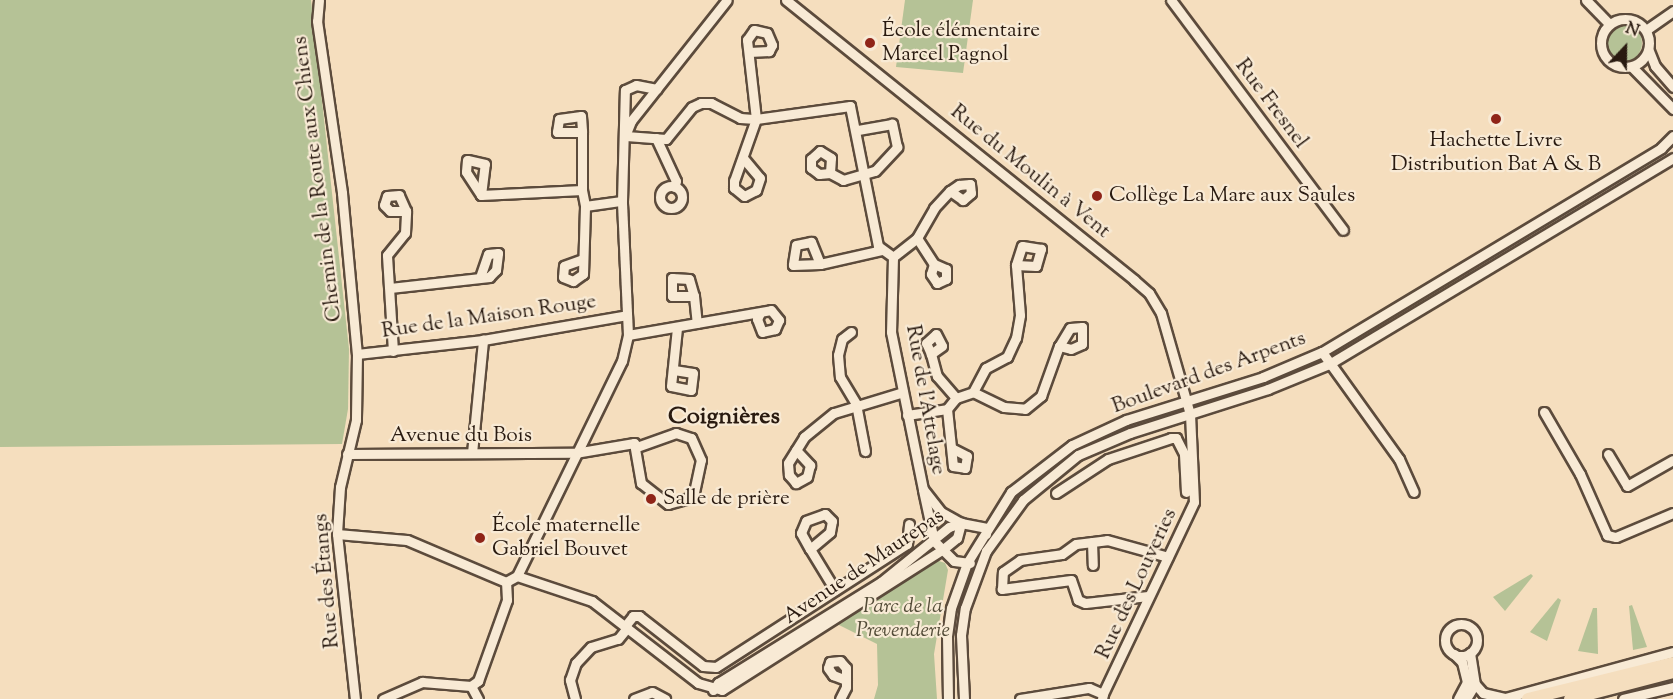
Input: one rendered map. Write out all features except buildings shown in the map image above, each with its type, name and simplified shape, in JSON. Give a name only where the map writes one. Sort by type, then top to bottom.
[{"type":"main road","points":[[1528,699],[1673,663]]},
{"type":"main road","points":[[1570,699],[1673,672]]},
{"type":"street","name":"Chemin de la Route aux Chiens","points":[[319,0],[317,21],[342,194],[357,354]]},
{"type":"street","points":[[626,136],[631,121],[727,0]]},
{"type":"street","name":"Rue du Moulin à Vent","points":[[786,0],[1149,293],[1165,324],[1190,414]]},
{"type":"street","name":"Rue Fresnel","points":[[1171,0],[1343,230]]},
{"type":"street","points":[[1586,0],[1609,24]]},
{"type":"street","points":[[1646,30],[1673,11]]},
{"type":"street","points":[[1609,24],[1633,20],[1646,30],[1649,51],[1655,66],[1673,87]]},
{"type":"street","points":[[1609,24],[1601,38],[1603,54],[1616,66],[1632,67],[1673,109]]},
{"type":"street","points":[[1632,67],[1649,51]]},
{"type":"street","points":[[743,158],[756,119],[749,52]]},
{"type":"street","points":[[506,582],[517,576],[575,453],[622,361],[628,335],[622,201],[626,136],[625,90],[636,85],[657,89]]},
{"type":"street","points":[[626,136],[666,139],[692,107],[701,103],[711,103],[740,118],[756,119],[844,104],[853,111],[864,176],[882,250],[893,257],[917,238],[934,208],[950,192]]},
{"type":"street","points":[[830,173],[843,180],[864,176],[875,171],[897,147],[892,124],[857,130]]},
{"type":"street","points":[[582,132],[582,190],[585,206],[583,259]]},
{"type":"street","name":"Boulevard des Arpents","points":[[948,699],[947,636],[951,608],[967,563],[986,528],[1011,492],[1072,445],[1126,420],[1263,377],[1322,352],[1661,148],[1673,136]]},
{"type":"street","points":[[656,138],[676,182],[674,187]]},
{"type":"street","name":"Boulevard des Arpents","points":[[963,699],[961,635],[986,551],[1023,500],[1078,455],[1190,414],[1268,389],[1329,364],[1673,158]]},
{"type":"street","points":[[482,195],[582,190]]},
{"type":"street","points":[[585,206],[622,201]]},
{"type":"street","points":[[393,351],[387,255],[405,233],[406,211]]},
{"type":"street","points":[[917,238],[934,264]]},
{"type":"street","points":[[820,264],[882,250]]},
{"type":"street","name":"Rue de l'Attelage","points":[[893,257],[891,332],[934,541],[954,561],[967,563]]},
{"type":"street","points":[[974,393],[986,368],[1006,357],[1016,338],[1020,315],[1016,265]]},
{"type":"street","points":[[390,288],[480,277]]},
{"type":"street","points":[[694,296],[697,323]]},
{"type":"street","points":[[628,335],[760,313]]},
{"type":"street","name":"Rue de la Maison Rouge","points":[[357,354],[483,340],[627,315]]},
{"type":"street","points":[[674,370],[677,328]]},
{"type":"street","points":[[851,332],[842,339],[838,355],[840,377],[856,404],[865,451]]},
{"type":"street","points":[[472,453],[483,340]]},
{"type":"street","points":[[907,415],[947,409],[956,398],[974,393],[1004,407],[1025,409],[1041,396],[1059,346]]},
{"type":"street","points":[[1322,352],[1399,459],[1414,492]]},
{"type":"street","name":"Rue des Étangs","points":[[355,699],[337,534],[340,487],[356,420],[357,354]]},
{"type":"street","points":[[931,354],[937,376],[956,398]]},
{"type":"street","points":[[796,450],[804,437],[834,413],[856,404],[903,392]]},
{"type":"street","points":[[947,409],[953,449]]},
{"type":"street","points":[[1544,412],[1580,474],[1606,535],[1616,537],[1673,513]]},
{"type":"street","name":"Rue des Louveries","points":[[1103,697],[1148,596],[1194,502],[1188,454],[1190,414]]},
{"type":"street","points":[[676,433],[691,438],[701,460],[693,496],[668,504],[641,483],[637,447],[676,433]]},
{"type":"street","points":[[1056,493],[1108,459],[1171,438],[1176,438],[1188,454],[1186,492]]},
{"type":"street","name":"Avenue du Bois","points":[[347,454],[575,453],[628,443],[637,447]]},
{"type":"street","points":[[1608,454],[1627,486],[1673,460]]},
{"type":"street","name":"Rue de l'Attelage","points":[[923,489],[942,512],[961,523],[986,528]]},
{"type":"street","name":"Avenue de Maurepas","points":[[713,694],[756,660],[874,586],[949,527],[961,523]]},
{"type":"street","name":"Avenue de Maurepas","points":[[713,694],[942,550],[957,538],[961,523]]},
{"type":"street","points":[[575,699],[570,676],[576,663],[591,648],[618,639],[633,616],[639,616],[703,666],[716,666],[907,544],[909,524]]},
{"type":"street","points":[[986,528],[986,551]]},
{"type":"street","points":[[337,534],[407,540],[506,582]]},
{"type":"street","points":[[1148,596],[1085,603],[1078,600],[1071,580],[1002,589],[1003,573],[1012,562],[1062,554],[1076,544],[1107,540],[1168,557]]},
{"type":"street","points":[[1092,542],[1093,565]]},
{"type":"street","points":[[810,549],[835,590]]},
{"type":"street","points":[[967,563],[981,562]]},
{"type":"street","points":[[865,571],[874,586]]},
{"type":"street","points":[[517,576],[584,598],[626,627],[713,694]]},
{"type":"street","points":[[383,699],[422,682],[471,686],[478,681],[507,600],[506,582]]},
{"type":"street","points":[[1458,699],[1467,682],[1462,662],[1446,644],[1446,636],[1460,624],[1472,628],[1477,636],[1477,644],[1470,653],[1475,684],[1483,693],[1505,698],[1673,652]]},
{"type":"street","points":[[748,646],[756,660]]},
{"type":"street","points":[[1454,654],[1470,653]]},
{"type":"street","points":[[840,699],[846,680]]},
{"type":"street","points":[[1466,699],[1475,684]]},
{"type":"street","points":[[471,686],[478,699]]},
{"type":"street","points":[[1623,699],[1673,687]]},
{"type":"street","points":[[1020,699],[1089,688],[1103,697]]},
{"type":"street","points":[[634,699],[652,692],[665,699]]},
{"type":"green space","points":[[0,0],[311,0],[349,349],[348,409],[342,444],[0,447]]},
{"type":"green space","points":[[905,0],[973,0],[963,73],[896,67]]},
{"type":"green space","points":[[1623,24],[1636,30],[1642,43],[1636,56],[1623,62],[1610,56],[1604,43],[1610,30]]},
{"type":"green space","name":"Parc de la Prevenderie","points":[[933,559],[945,563],[948,570],[934,654],[937,699],[874,699],[878,685],[877,644],[833,622]]},
{"type":"green space","points":[[1531,574],[1533,576],[1505,611],[1493,597]]},
{"type":"green space","points":[[1558,598],[1561,600],[1547,641],[1530,632]]},
{"type":"green space","points":[[1632,605],[1647,647],[1633,650],[1629,606]]},
{"type":"green space","points":[[1593,608],[1597,608],[1598,654],[1578,651]]},
{"type":"place","name":"École élémentaire Marcel Pagnol","points":[[870,43]]},
{"type":"place","name":"Hachette Livre Distribution Bat A & B","points":[[1496,119]]},
{"type":"place","name":"Collège La Mare aux Saules","points":[[1097,196]]},
{"type":"place","name":"Salle de prière","points":[[651,499]]},
{"type":"place","name":"École maternelle Gabriel Bouvet","points":[[480,538]]},
{"type":"district","name":"Coignières","points":[[724,418]]}]
